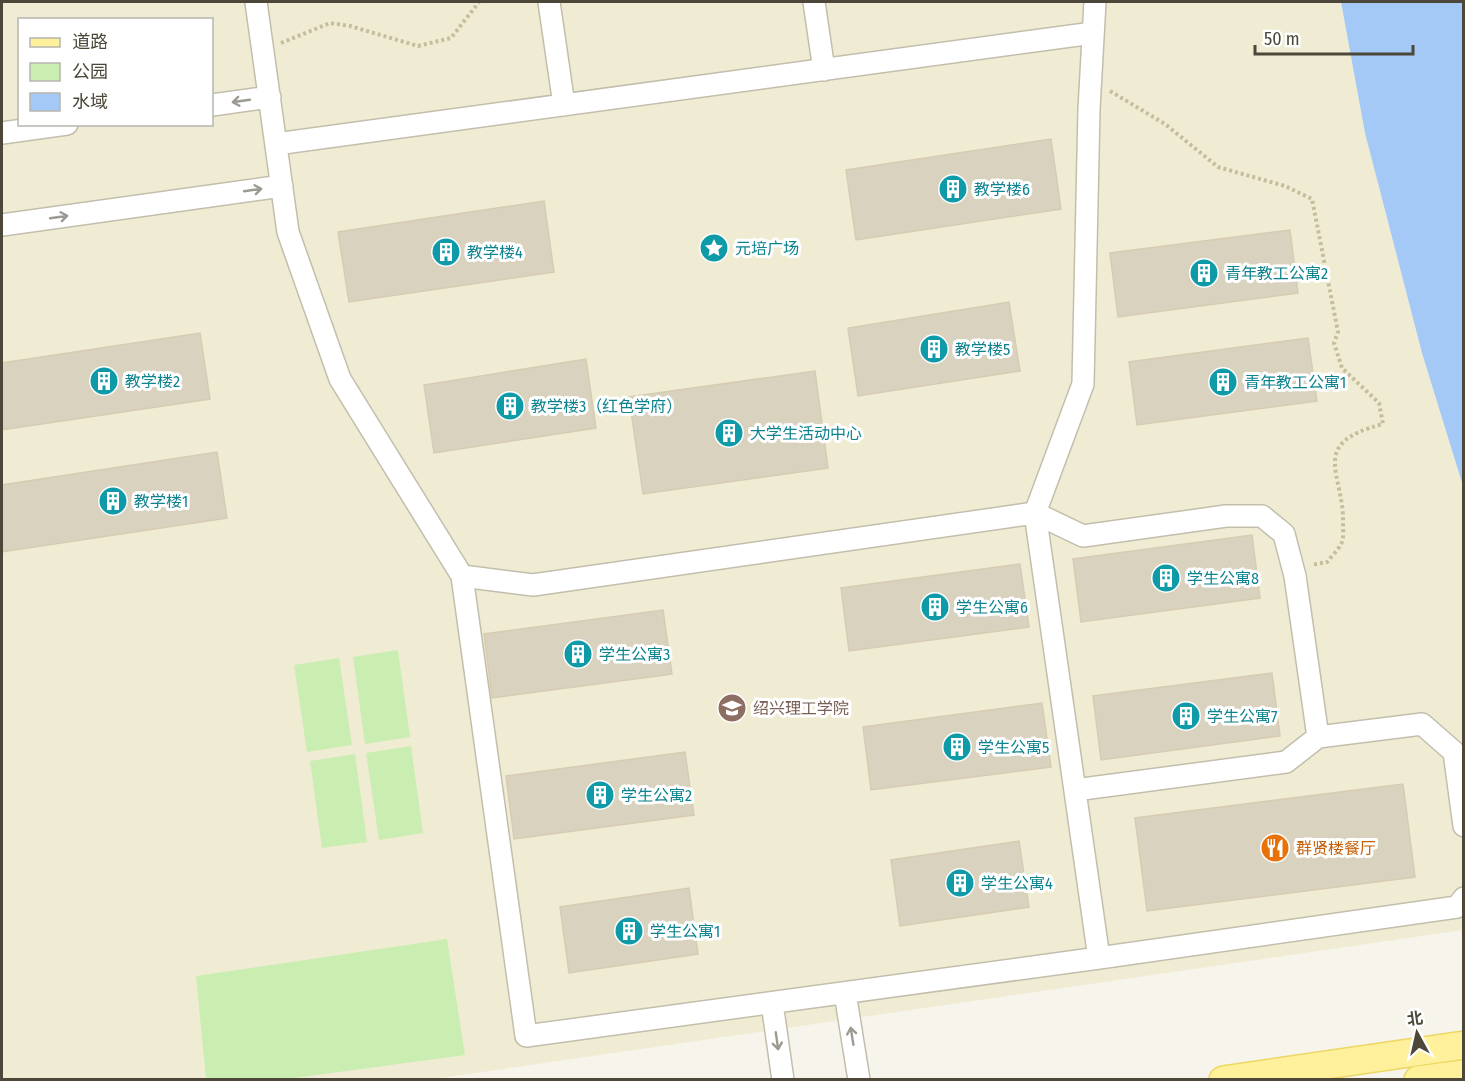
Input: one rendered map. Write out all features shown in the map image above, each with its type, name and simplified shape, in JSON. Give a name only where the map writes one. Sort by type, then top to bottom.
[{"type":"main road","points":[[1223,1080],[1464,1045]]},
{"type":"main road","points":[[1418,1080],[1464,1074]]},
{"type":"lane","points":[[256,2],[288,232],[340,380],[462,576],[526,1036],[1457,907],[1464,898]]},
{"type":"lane","points":[[549,2],[564,105]]},
{"type":"lane","points":[[814,2],[824,70]]},
{"type":"lane","points":[[1095,2],[1083,384],[1035,513],[1099,958]]},
{"type":"lane","points":[[276,144],[1093,33]]},
{"type":"lane","points":[[213,105],[270,97]]},
{"type":"lane","points":[[2,133],[53,126]]},
{"type":"lane","points":[[2,225],[282,186]]},
{"type":"lane","points":[[462,576],[533,585],[1035,513],[1083,536],[1226,516],[1262,516],[1284,534],[1293,568],[1318,737]]},
{"type":"lane","points":[[1075,790],[1286,762],[1318,737],[1422,724],[1454,752],[1464,826]]},
{"type":"lane","points":[[844,993],[859,1080]]},
{"type":"lane","points":[[772,1003],[783,1080]]},
{"type":"path","points":[[263,50],[330,23],[350,26],[418,46],[451,38],[479,2]]},
{"type":"path","points":[[1091,80],[1165,124],[1218,167],[1286,186],[1312,199],[1338,332],[1334,343],[1342,368],[1380,403],[1383,423],[1361,429],[1340,446],[1333,466],[1343,520],[1342,543],[1327,562],[1293,568]]},
{"type":"shaded area","name":"绍兴理工学院","points":[[2,2],[1341,2],[1365,133],[1422,353],[1463,486],[1463,930],[434,1079],[2,1080]]},
{"type":"green space","points":[[398,650],[410,737],[365,744],[353,657]]},
{"type":"green space","points":[[339,658],[352,745],[307,752],[294,665]]},
{"type":"green space","points":[[411,746],[423,833],[379,840],[366,753]]},
{"type":"green space","points":[[355,754],[367,842],[322,848],[310,761]]},
{"type":"green space","points":[[447,939],[465,1055],[287,1079],[206,1079],[196,976]]},
{"type":"water","points":[[1341,2],[1463,2],[1463,486],[1422,353],[1365,133]]},
{"type":"building","name":"教学楼6","points":[[1051,139],[1061,209],[856,240],[846,170]]},
{"type":"building","name":"教学楼4","points":[[544,201],[554,272],[349,302],[338,232]]},
{"type":"building","name":"青年教工公寓2","points":[[1290,230],[1298,293],[1118,317],[1110,253]]},
{"type":"building","name":"教学楼5","points":[[1009,302],[1020,371],[858,396],[848,328]]},
{"type":"building","name":"教学楼2","points":[[200,333],[210,399],[2,430],[2,363]]},
{"type":"building","name":"青年教工公寓1","points":[[1308,338],[1317,401],[1137,425],[1129,362]]},
{"type":"building","name":"教学楼3（红色学府）","points":[[586,359],[596,428],[434,453],[424,385]]},
{"type":"building","name":"大学生活动中心","points":[[815,371],[828,468],[643,494],[629,397]]},
{"type":"building","name":"教学楼1","points":[[217,452],[227,518],[2,552],[2,485]]},
{"type":"building","name":"学生公寓8","points":[[1252,535],[1260,598],[1081,622],[1073,559]]},
{"type":"building","name":"学生公寓6","points":[[1020,564],[1029,627],[849,651],[841,588]]},
{"type":"building","name":"学生公寓3","points":[[663,610],[672,674],[492,698],[484,634]]},
{"type":"building","name":"学生公寓7","points":[[1272,673],[1280,736],[1101,760],[1093,696]]},
{"type":"building","name":"学生公寓5","points":[[1042,703],[1051,767],[871,790],[863,727]]},
{"type":"building","name":"学生公寓2","points":[[685,752],[694,815],[514,839],[506,776]]},
{"type":"building","name":"群贤楼餐厅","points":[[1403,784],[1415,877],[1147,911],[1135,818]]},
{"type":"building","name":"学生公寓4","points":[[1019,841],[1029,907],[900,926],[891,860]]},
{"type":"building","name":"学生公寓1","points":[[689,888],[698,954],[569,973],[560,907]]},
{"type":"place","name":"教学楼6","points":[[953,189]]},
{"type":"place","name":"元培广场","points":[[714,248]]},
{"type":"place","name":"教学楼4","points":[[446,252]]},
{"type":"place","name":"青年教工公寓2","points":[[1204,273]]},
{"type":"place","name":"教学楼5","points":[[934,349]]},
{"type":"place","name":"教学楼2","points":[[104,381]]},
{"type":"place","name":"青年教工公寓1","points":[[1223,382]]},
{"type":"place","name":"教学楼3（红色学府）","points":[[510,406]]},
{"type":"place","name":"大学生活动中心","points":[[729,433]]},
{"type":"place","name":"教学楼1","points":[[113,501]]},
{"type":"place","name":"学生公寓8","points":[[1166,578]]},
{"type":"place","name":"学生公寓6","points":[[935,607]]},
{"type":"place","name":"学生公寓3","points":[[578,654]]},
{"type":"place","name":"绍兴理工学院","points":[[732,708]]},
{"type":"place","name":"学生公寓7","points":[[1186,716]]},
{"type":"place","name":"学生公寓5","points":[[957,747]]},
{"type":"place","name":"学生公寓2","points":[[600,795]]},
{"type":"place","name":"群贤楼餐厅","points":[[1275,848]]},
{"type":"place","name":"学生公寓4","points":[[960,883]]},
{"type":"place","name":"学生公寓1","points":[[629,931]]}]
